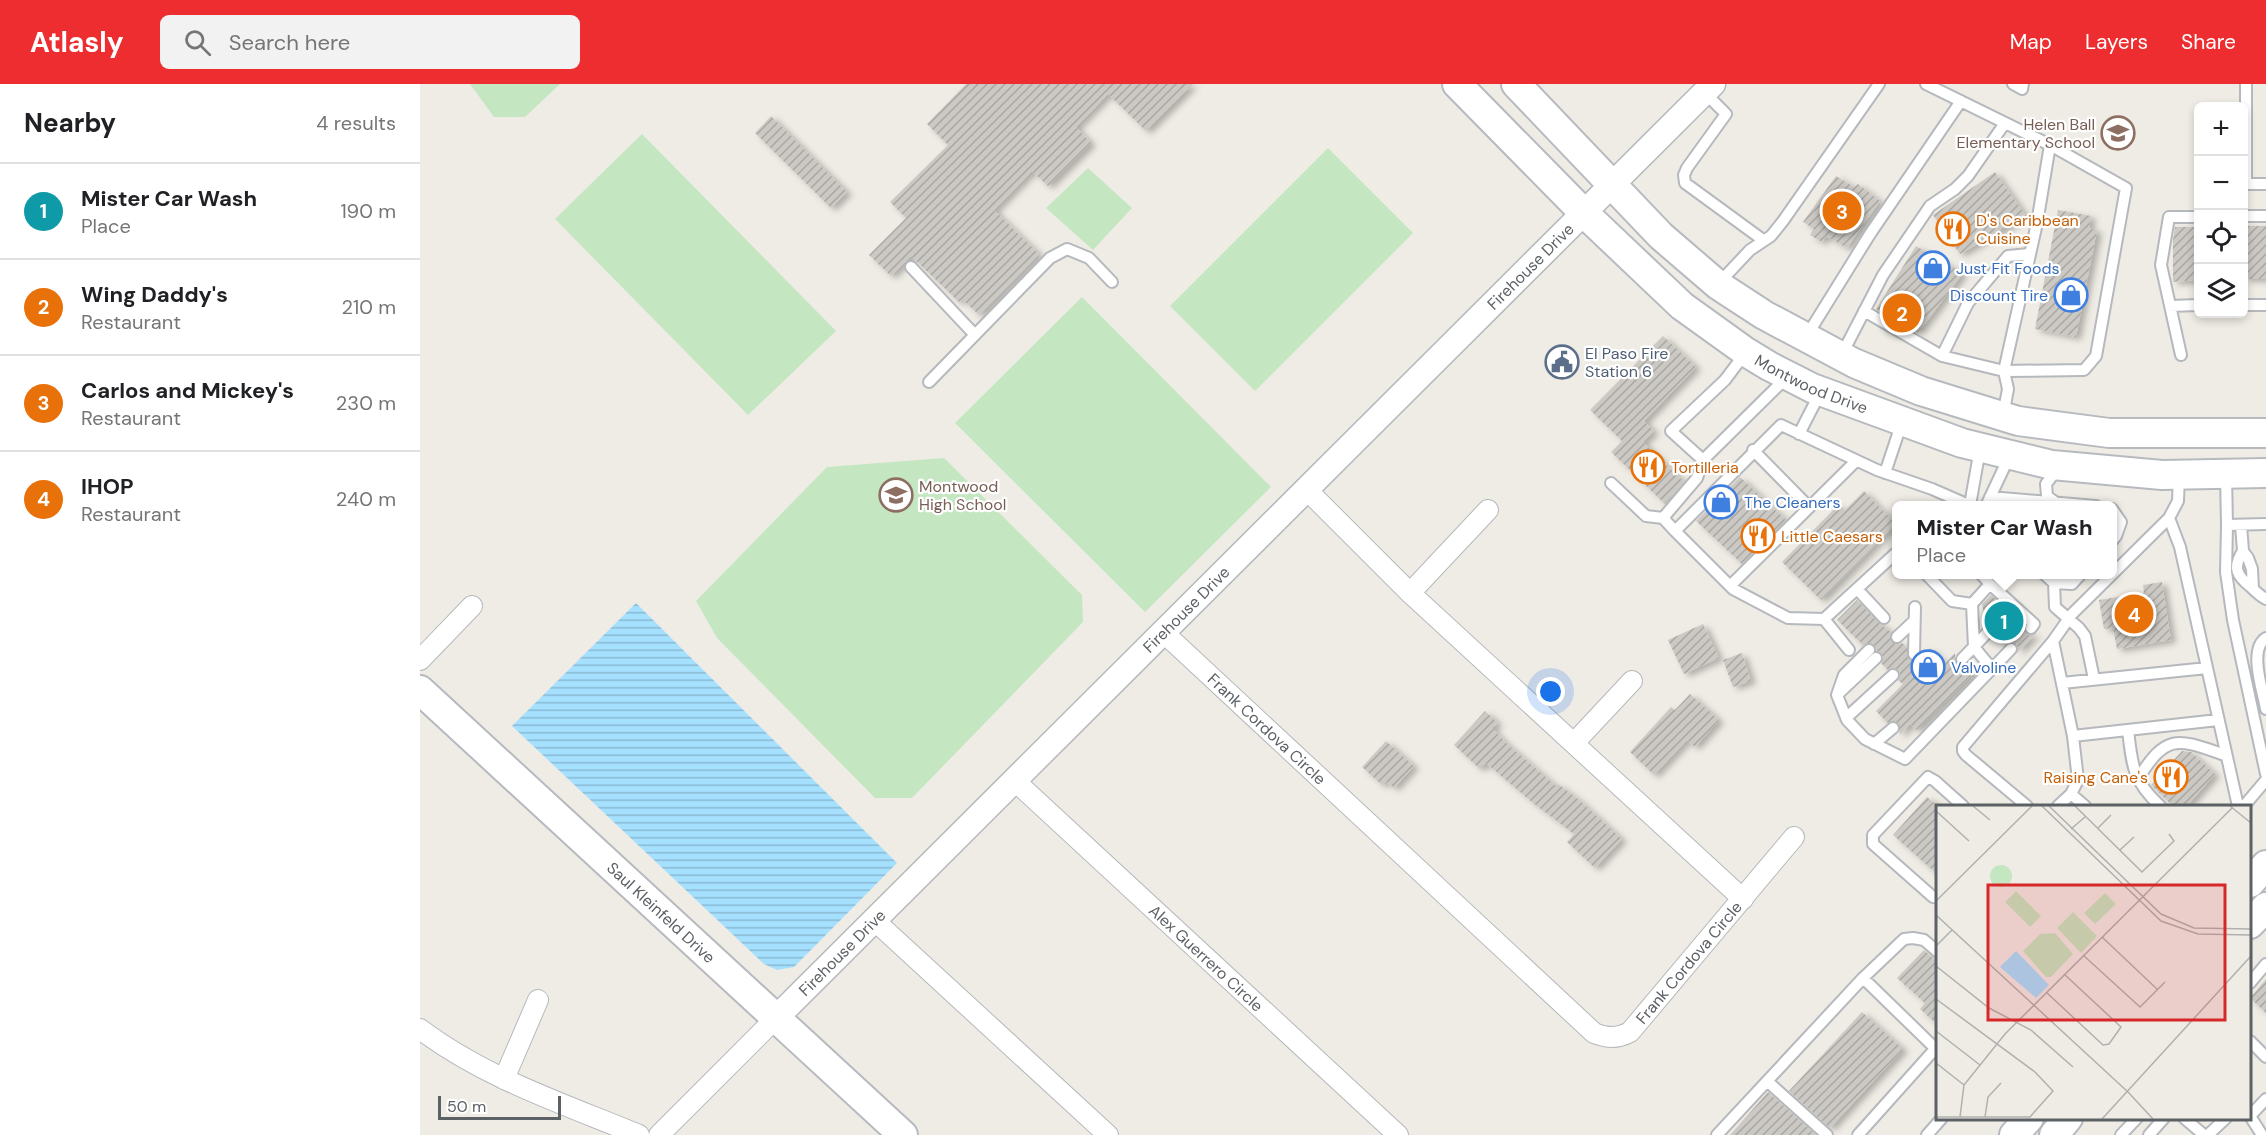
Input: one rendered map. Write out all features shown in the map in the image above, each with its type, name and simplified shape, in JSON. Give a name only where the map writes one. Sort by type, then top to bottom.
[{"type":"main road","name":"Montwood Drive","points":[[1457,84],[1584,213],[1683,306],[1746,352],[1788,376],[1821,391],[1902,421],[1994,452],[2060,465],[2119,472],[2179,475],[2266,473]]},
{"type":"main road","points":[[1515,84],[1661,236],[1718,285],[1764,315],[1841,356],[1922,391],[2018,421],[2109,433],[2266,433]]},
{"type":"main road","points":[[1994,452],[2003,416]]},
{"type":"main road","points":[[2119,472],[2138,458],[2171,451],[2266,447]]},
{"type":"main road","name":"Saul Kleinfeld Drive","points":[[420,690],[903,1135]]},
{"type":"main road","points":[[2251,882],[2266,865]]},
{"type":"main road","points":[[2251,923],[2266,907]]},
{"type":"main road","points":[[2054,1135],[2067,1120]]},
{"type":"street","name":"Firehouse Drive","points":[[658,1135],[1709,88]]},
{"type":"street","name":"Frank Cordova Circle","points":[[1163,632],[1594,1033],[1615,1038],[1630,1032],[1743,899],[1410,593],[1306,489]]},
{"type":"street","points":[[1410,593],[1488,510]]},
{"type":"street","points":[[420,660],[472,606]]},
{"type":"street","points":[[1574,743],[1632,681]]},
{"type":"street","name":"Alex Guerrero Circle","points":[[1014,780],[1398,1135]]},
{"type":"street","points":[[1743,899],[1794,837]]},
{"type":"street","points":[[874,920],[1108,1135]]},
{"type":"street","points":[[504,1079],[538,1000]]},
{"type":"street","points":[[420,1029],[468,1061],[504,1079],[639,1135]]},
{"type":"lane","points":[[1718,285],[1750,250],[1783,222],[1879,84]]},
{"type":"lane","points":[[1864,311],[1942,356],[2004,371],[2084,370],[2096,356],[2126,188],[2050,145],[1926,84]]},
{"type":"lane","points":[[2013,84],[2022,88],[2023,84]]},
{"type":"lane","points":[[2246,84],[2246,184],[2266,184]]},
{"type":"lane","points":[[1709,88],[1726,114],[1687,168],[1684,175],[1686,183],[1763,240]]},
{"type":"lane","points":[[1806,337],[1870,234],[1961,101]]},
{"type":"lane","points":[[1841,356],[1883,275],[1930,206],[1955,189],[1968,176],[2005,123]]},
{"type":"lane","points":[[2003,416],[2008,389],[2004,371],[2037,223],[2050,145]]},
{"type":"lane","points":[[2248,216],[2266,216]]},
{"type":"lane","points":[[2181,355],[2161,265],[2169,217],[2194,217]]},
{"type":"lane","points":[[929,382],[1050,258],[1067,249],[1089,258],[1112,282]]},
{"type":"lane","points":[[1942,356],[1968,303],[2008,256],[2029,254]]},
{"type":"lane","points":[[911,267],[975,335]]},
{"type":"lane","points":[[2248,305],[2266,304]]},
{"type":"lane","points":[[2170,306],[2194,305]]},
{"type":"lane","points":[[1703,460],[1671,431],[1725,381],[1746,352]]},
{"type":"lane","points":[[1663,518],[1697,478],[1703,460],[1788,376]]},
{"type":"lane","points":[[1799,434],[1821,391]]},
{"type":"lane","points":[[1885,473],[1902,421]]},
{"type":"lane","points":[[1675,531],[1753,450],[1781,425],[1950,501]]},
{"type":"lane","points":[[1753,450],[1809,507]]},
{"type":"lane","points":[[1988,501],[1994,452]]},
{"type":"lane","points":[[1973,501],[1994,452]]},
{"type":"lane","points":[[1730,586],[1856,460]]},
{"type":"lane","points":[[2054,501],[2047,496],[2046,484],[2060,465]]},
{"type":"lane","points":[[2226,473],[2226,572],[2232,611],[2263,747],[2266,774]]},
{"type":"lane","points":[[2117,571],[2169,518],[2178,501],[2179,475]]},
{"type":"lane","points":[[1611,483],[1646,516],[1663,518],[1730,586],[1788,618],[1824,619],[1892,557]]},
{"type":"lane","points":[[2117,516],[2121,522],[2117,533]]},
{"type":"lane","points":[[2169,518],[2180,547],[2238,805]]},
{"type":"lane","points":[[2227,525],[2266,524]]},
{"type":"lane","points":[[2241,525],[2242,551],[2252,568],[2253,589],[2259,596],[2266,599]]},
{"type":"lane","points":[[1931,579],[1952,601],[1972,604]]},
{"type":"lane","points":[[1986,579],[2001,596],[2034,624],[2031,628]]},
{"type":"lane","points":[[2050,579],[2054,583],[2072,584],[2076,579]]},
{"type":"lane","points":[[2025,805],[1962,751],[1963,747],[2069,619],[2109,579]]},
{"type":"lane","points":[[2054,583],[2055,607],[2085,636],[2094,680]]},
{"type":"lane","points":[[1990,584],[1972,604],[1974,647],[1992,669]]},
{"type":"lane","points":[[1857,589],[1884,618]]},
{"type":"lane","points":[[1914,654],[1915,607]]},
{"type":"lane","points":[[1973,624],[1984,614]]},
{"type":"lane","points":[[1824,619],[1849,650]]},
{"type":"lane","points":[[1897,638],[1914,621]]},
{"type":"lane","points":[[1962,659],[1989,632]]},
{"type":"lane","points":[[2266,638],[2262,640],[2256,651],[2266,709]]},
{"type":"lane","points":[[2053,641],[2073,736],[2078,780],[2071,794],[2060,805]]},
{"type":"lane","points":[[1872,654],[1844,675],[1837,695],[1846,718],[1865,739],[1905,759],[2010,649]]},
{"type":"lane","points":[[2062,683],[2207,668]]},
{"type":"lane","points":[[1846,718],[1893,675]]},
{"type":"lane","points":[[2073,736],[2218,720]]},
{"type":"lane","points":[[1874,744],[1893,728]]},
{"type":"lane","points":[[2128,730],[2131,758],[2138,779],[2145,793],[2158,805]]},
{"type":"lane","points":[[2138,779],[2166,745],[2175,742],[2186,742],[2225,755]]},
{"type":"lane","points":[[1936,898],[1873,844],[1873,835],[1928,777],[1961,805]]},
{"type":"lane","points":[[2246,805],[2266,780]]},
{"type":"lane","points":[[2071,794],[2083,805]]},
{"type":"lane","points":[[1717,1135],[1863,978],[1904,939],[1924,940],[1936,950]]},
{"type":"lane","points":[[2251,982],[2266,964]]},
{"type":"lane","points":[[1858,1135],[1936,1050],[1863,978]]},
{"type":"lane","points":[[2251,1042],[2266,1057]]},
{"type":"lane","points":[[1767,1080],[1827,1135]]},
{"type":"lane","points":[[2251,1115],[2266,1099]]},
{"type":"lane","points":[[2251,1118],[2262,1135]]},
{"type":"lane","points":[[1927,1135],[1941,1120]]},
{"type":"lane","points":[[2121,1135],[2136,1120]]},
{"type":"lane","points":[[2149,1135],[2163,1120]]},
{"type":"lane","points":[[2185,1120],[2206,1135],[2225,1120]]},
{"type":"green space","points":[[470,84],[560,84],[525,117],[494,117]]},
{"type":"green space","points":[[642,134],[836,331],[748,415],[555,219]]},
{"type":"green space","points":[[1328,148],[1413,233],[1255,391],[1170,306]]},
{"type":"green space","points":[[1088,168],[1132,208],[1093,250],[1046,208]]},
{"type":"green space","points":[[1082,297],[1271,487],[1145,612],[955,423]]},
{"type":"green space","points":[[944,458],[1082,595],[1083,622],[912,798],[875,798],[717,638],[696,601],[827,467]]},
{"type":"water","points":[[636,603],[897,863],[794,967],[777,970],[764,964],[512,726]]},
{"type":"building","points":[[966,84],[1193,84],[1146,131],[1108,94],[1076,127],[1091,143],[1048,186],[1032,171],[994,210],[1039,254],[979,315],[962,299],[959,302],[911,256],[891,276],[869,255],[906,218],[890,202],[948,145],[927,124]]},
{"type":"building","points":[[771,116],[847,192],[831,208],[755,133]]},
{"type":"building","points":[[1995,172],[2026,216],[1960,254],[1933,215]]},
{"type":"building","points":[[1836,176],[1854,187],[1858,184],[1880,201],[1847,248],[1826,236],[1822,242],[1810,235],[1814,229],[1803,222]]},
{"type":"building","points":[[2058,210],[2091,216],[2089,228],[2097,230],[2076,337],[2035,329]]},
{"type":"building","points":[[2248,226],[2266,226],[2266,279],[2248,279]]},
{"type":"building","points":[[2175,227],[2194,227],[2194,280],[2173,282]]},
{"type":"building","points":[[1916,246],[1963,273],[1918,333],[1876,309]]},
{"type":"building","points":[[1663,336],[1696,367],[1644,421],[1654,431],[1643,442],[1684,482],[1665,504],[1611,452],[1622,441],[1590,410]]},
{"type":"building","points":[[1740,477],[1786,520],[1742,564],[1696,521]]},
{"type":"building","points":[[1864,491],[1892,520],[1892,528],[1821,600],[1782,562],[1839,504],[1845,510]]},
{"type":"building","points":[[2162,582],[2171,640],[2117,649],[2113,628],[2104,629],[2099,600],[2144,593],[2143,585]]},
{"type":"building","points":[[1991,595],[2024,625],[2026,634],[2037,633],[2017,653],[2016,643],[2010,642],[2005,645],[1995,636],[1995,626],[1986,624],[1982,604]]},
{"type":"building","name":"Valvoline","points":[[1857,600],[1891,632],[1892,643],[1902,643],[1907,647],[1910,660],[1918,660],[1930,648],[1945,663],[1955,653],[1957,665],[1967,664],[1975,672],[1917,730],[1910,724],[1900,735],[1898,723],[1892,721],[1888,723],[1876,711],[1903,684],[1898,680],[1899,670],[1895,668],[1888,670],[1881,663],[1883,656],[1876,651],[1874,644],[1863,645],[1837,620]]},
{"type":"building","points":[[1703,624],[1719,658],[1684,674],[1668,640]]},
{"type":"building","points":[[1742,653],[1751,681],[1733,687],[1723,660]]},
{"type":"building","points":[[1690,694],[1719,720],[1695,747],[1687,740],[1654,775],[1630,752],[1671,707],[1675,710]]},
{"type":"building","points":[[1485,711],[1498,723],[1492,728],[1505,742],[1556,786],[1558,784],[1579,800],[1622,839],[1595,868],[1567,842],[1574,834],[1486,763],[1480,769],[1454,745]]},
{"type":"building","points":[[1386,741],[1414,766],[1394,788],[1386,781],[1382,785],[1362,767]]},
{"type":"building","points":[[2182,751],[2191,752],[2215,774],[2188,805],[2172,805],[2151,785]]},
{"type":"building","points":[[1927,797],[1937,805],[1936,873],[1893,835]]},
{"type":"building","points":[[1924,950],[1936,961],[1936,1023],[1920,1009],[1925,1003],[1897,978]]},
{"type":"building","points":[[2266,979],[2266,1013],[2251,997]]},
{"type":"building","points":[[1862,1012],[1903,1049],[1830,1128],[1789,1091]]},
{"type":"building","points":[[1768,1092],[1816,1135],[1730,1135]]},
{"type":"place","name":"Helen Ball Elementary School","points":[[2118,133]]},
{"type":"place","name":"Carlos and Mickey's","points":[[1842,211]]},
{"type":"place","name":"D's Caribbean Cuisine","points":[[1953,229]]},
{"type":"place","name":"Just Fit Foods","points":[[1933,268]]},
{"type":"place","name":"Discount Tire","points":[[2071,295]]},
{"type":"place","name":"Wing Daddy's","points":[[1902,313]]},
{"type":"place","name":"El Paso Fire Station 6","points":[[1562,362]]},
{"type":"place","name":"Tortilleria","points":[[1648,467]]},
{"type":"place","name":"Montwood High School","points":[[896,495]]},
{"type":"place","name":"The Cleaners","points":[[1721,502]]},
{"type":"place","name":"Little Caesars","points":[[1758,536]]},
{"type":"place","name":"IHOP","points":[[2134,614]]},
{"type":"place","name":"Mister Car Wash","points":[[2004,621]]},
{"type":"place","name":"Valvoline","points":[[1928,667]]},
{"type":"place","name":"Raising Cane's","points":[[2171,777]]}]
